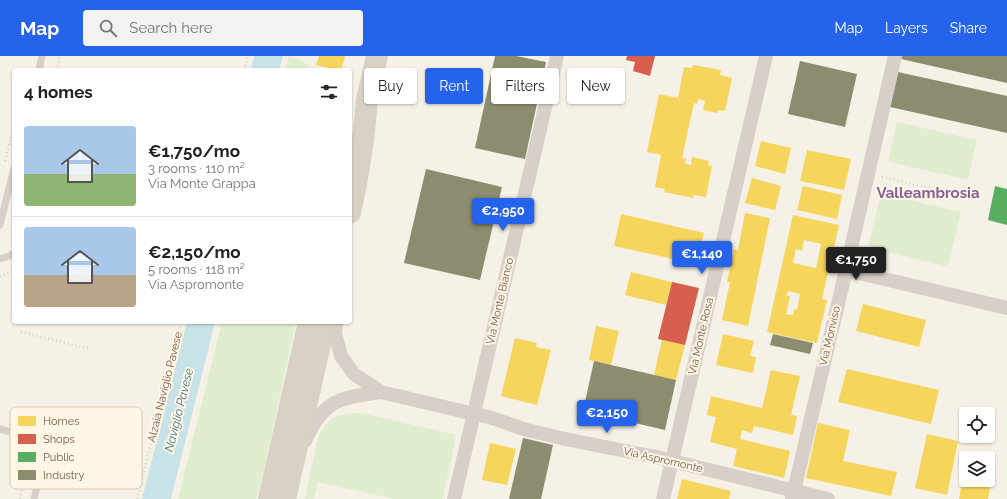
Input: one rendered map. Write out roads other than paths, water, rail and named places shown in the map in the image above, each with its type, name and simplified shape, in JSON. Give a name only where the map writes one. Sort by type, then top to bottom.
[{"type":"main road","points":[[374,68],[377,56]]},
{"type":"main road","points":[[352,136],[365,104]]},
{"type":"main road","points":[[352,204],[363,141],[367,104]]},
{"type":"main road","points":[[269,499],[309,324]]},
{"type":"main road","points":[[285,499],[325,324]]},
{"type":"street","name":"Via Monte Bianco","points":[[454,499],[557,56]]},
{"type":"street","name":"Via Monte Rosa","points":[[663,499],[766,56]]},
{"type":"street","name":"Via Monviso","points":[[793,495],[846,270],[894,56]]},
{"type":"street","points":[[846,270],[1007,308]]},
{"type":"street","points":[[336,324],[335,333],[341,356],[354,374],[382,392]]},
{"type":"street","name":"Via Aspromonte","points":[[382,392],[489,417],[527,430],[656,457],[793,495],[828,499]]},
{"type":"street","points":[[293,499],[305,443],[312,425],[319,416],[340,400],[349,397],[382,392]]},
{"type":"lane","points":[[39,68],[42,56]]},
{"type":"lane","points":[[0,225],[11,195]]},
{"type":"lane","points":[[0,259],[12,254]]},
{"type":"lane","points":[[0,429],[10,432]]},
{"type":"lane","points":[[34,499],[37,489]]},
{"type":"water","points":[[254,56],[283,56],[280,68],[251,68]]},
{"type":"water","name":"Naviglio Pavese","points":[[186,324],[215,324],[171,499],[142,499]]},
{"type":"district","name":"Valleambrosia","points":[[928,193]]}]
